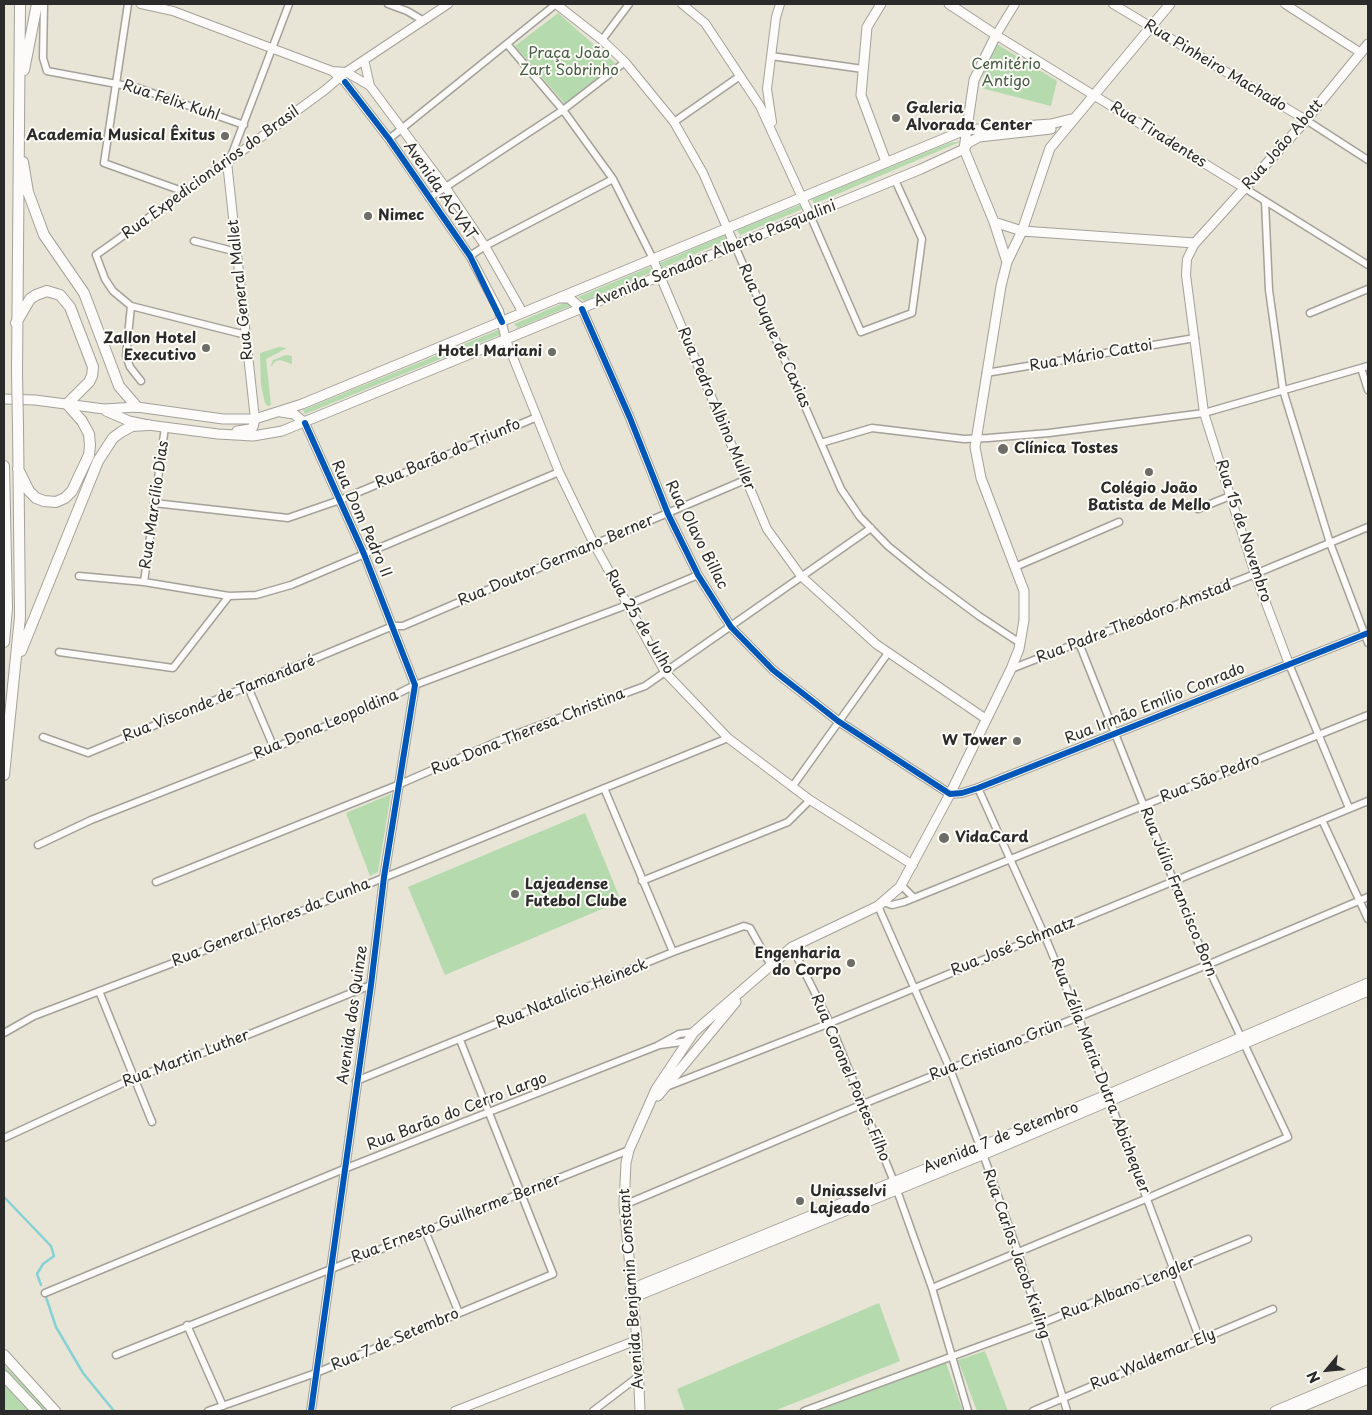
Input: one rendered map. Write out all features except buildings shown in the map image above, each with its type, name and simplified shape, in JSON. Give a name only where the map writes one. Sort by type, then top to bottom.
[{"type":"highway","points":[[4,775],[20,617],[16,324],[20,4]]},
{"type":"highway","points":[[18,98],[37,4]]},
{"type":"highway","points":[[18,138],[28,192],[44,234],[84,293],[119,386],[137,406]]},
{"type":"highway","points":[[16,324],[30,299],[43,291],[60,295],[70,307],[93,366],[89,382],[67,404],[82,421],[89,434],[90,446],[89,455],[72,491],[65,498],[56,502],[44,502],[36,498],[29,491],[18,469]]},
{"type":"highway","points":[[17,661],[98,461],[117,435],[132,426],[148,425]]},
{"type":"highway","points":[[4,466],[4,642]]},
{"type":"highway","points":[[4,1355],[55,1411]]},
{"type":"highway","points":[[4,1376],[37,1411]]},
{"type":"main road","points":[[881,4],[867,27],[861,95],[886,162]]},
{"type":"main road","name":"Rua Tiradentes","points":[[949,4],[996,35]]},
{"type":"main road","name":"Avenida Benjamin Constant","points":[[640,1411],[637,1340],[624,1205],[624,1185],[629,1150],[660,1088],[694,1032],[770,964],[792,947],[880,904],[902,885],[950,794],[1011,669],[1020,643],[1026,601],[1015,567],[980,478],[975,438],[1007,262],[1022,231],[1051,146],[1170,4]]},
{"type":"main road","points":[[996,35],[974,80],[965,130],[964,149],[994,222],[1007,262]]},
{"type":"main road","name":"Rua João Abott","points":[[1195,243],[1246,189],[1365,55],[1368,44]]},
{"type":"main road","name":"Avenida Senador Alberto Pasqualini","points":[[104,409],[129,421],[218,434],[253,436],[282,431],[895,180],[964,149],[968,143],[979,137],[1048,127],[1070,121]]},
{"type":"main road","name":"Avenida Benjamin Constant","points":[[1048,127],[1051,146]]},
{"type":"main road","name":"Avenida Senador Alberto Pasqualini","points":[[4,399],[104,409],[137,406],[223,418],[255,419],[302,404],[965,130],[1048,127]]},
{"type":"main road","points":[[994,222],[1022,231],[1195,243]]},
{"type":"main road","points":[[559,298],[569,298],[582,309]]},
{"type":"main road","points":[[277,412],[294,414],[305,423]]},
{"type":"main road","points":[[165,427],[170,420],[189,414]]},
{"type":"main road","points":[[218,434],[250,429],[253,427],[255,419]]},
{"type":"main road","name":"Avenida Benjamin Constant","points":[[660,1088],[701,1043],[755,978]]},
{"type":"main road","name":"Avenida 7 de Setembro","points":[[1243,1040],[1368,983]]},
{"type":"main road","name":"Avenida 7 de Setembro","points":[[632,1293],[981,1151],[1243,1040],[1368,991]]},
{"type":"main road","points":[[689,1041],[701,1043],[701,1035],[694,1032]]},
{"type":"main road","points":[[1275,1411],[1366,1377]]},
{"type":"main road","points":[[1292,1411],[1366,1377]]},
{"type":"street","name":"Rua Felix Kuhl","points":[[44,4],[43,58],[47,71],[116,83],[153,92],[244,125]]},
{"type":"street","points":[[128,4],[104,163],[185,192]]},
{"type":"street","points":[[141,4],[173,11],[332,71],[346,72]]},
{"type":"street","points":[[229,160],[244,125],[270,48],[289,4]]},
{"type":"street","points":[[388,4],[409,7],[424,20]]},
{"type":"street","name":"Rua Expedicionários do Brasil","points":[[342,80],[346,72],[366,61],[448,4]]},
{"type":"street","points":[[390,139],[556,4]]},
{"type":"street","name":"Rua Duque de Caxias","points":[[556,4],[602,40],[626,62],[674,122],[703,173],[841,489],[871,528],[888,546],[979,616],[1020,643]]},
{"type":"street","points":[[602,40],[629,4]]},
{"type":"street","points":[[682,4],[705,23],[747,87],[763,99]]},
{"type":"street","points":[[780,4],[763,99],[773,130],[861,332],[912,313],[922,239],[895,180]]},
{"type":"street","points":[[996,35],[1015,4]]},
{"type":"street","name":"Rua Pinheiro Machado","points":[[1113,4],[1306,120],[1368,160]]},
{"type":"street","points":[[1285,4],[1365,55]]},
{"type":"street","name":"Rua Tiradentes","points":[[996,35],[1368,265]]},
{"type":"street","name":"Rua Pedro Albino Muller","points":[[507,44],[563,110],[613,178],[653,259],[767,529],[801,576],[888,653],[986,719]]},
{"type":"street","points":[[771,56],[863,69]]},
{"type":"street","points":[[366,61],[370,86]]},
{"type":"street","name":"Rua Expedicionários do Brasil","points":[[131,306],[113,291],[102,274],[96,255],[325,90],[342,80],[354,77],[366,61]]},
{"type":"street","points":[[429,198],[563,110],[626,62]]},
{"type":"street","name":"Avenida ACVAT","points":[[332,71],[342,80],[390,139],[470,256],[502,322],[506,340]]},
{"type":"street","name":"Avenida ACVAT","points":[[346,72],[370,86],[402,128],[485,246],[524,313]]},
{"type":"street","points":[[674,122],[740,76]]},
{"type":"street","name":"Rua General Mallet","points":[[229,160],[255,419]]},
{"type":"street","points":[[470,256],[485,246],[613,178]]},
{"type":"street","points":[[1265,201],[1270,290],[1284,390],[1330,543],[1366,633],[1368,643]]},
{"type":"street","points":[[194,241],[237,252]]},
{"type":"street","name":"Rua 15 de Novembro","points":[[1195,243],[1187,259],[1186,275],[1204,413],[1255,574],[1289,664],[1350,808]]},
{"type":"street","points":[[1310,313],[1368,290]]},
{"type":"street","points":[[141,381],[130,367],[126,356],[131,306],[246,335]]},
{"type":"street","name":"Rua Olavo Billac","points":[[582,309],[630,418],[668,514],[698,575],[732,628],[774,670],[838,721],[950,794]]},
{"type":"street","name":"Rua Mário Cattoi","points":[[986,373],[1195,338]]},
{"type":"street","name":"Rua 25 de Julho","points":[[506,340],[560,472],[594,544],[665,672],[728,738],[810,800],[913,865]]},
{"type":"street","points":[[821,443],[872,428],[975,438],[1049,433],[1204,413],[1365,367],[1368,390]]},
{"type":"street","name":"Rua Barão do Triunfo","points":[[154,503],[288,518],[340,500],[537,417]]},
{"type":"street","name":"Rua Dom Pedro II","points":[[305,423],[364,554],[393,626]]},
{"type":"street","name":"Rua Marcílio Dias","points":[[144,582],[165,427]]},
{"type":"street","points":[[79,576],[144,582],[229,596],[256,595],[291,585],[560,472]]},
{"type":"street","name":"Rua Doutor Germano Berner","points":[[393,626],[403,626],[745,480]]},
{"type":"street","points":[[1198,508],[1230,496]]},
{"type":"street","points":[[1015,567],[1119,522]]},
{"type":"street","name":"Rua Padre Theodoro Amstad","points":[[1011,669],[1255,574],[1368,527]]},
{"type":"street","name":"Rua Dona Theresa Christina","points":[[156,882],[400,784],[503,740],[646,686],[732,628],[801,576],[871,528]]},
{"type":"street","name":"Rua Dona Leopoldina","points":[[38,845],[91,820],[274,748],[371,707],[415,685],[627,605],[698,575]]},
{"type":"street","points":[[59,652],[173,668],[229,596]]},
{"type":"street","name":"Avenida dos Quinze","points":[[311,1411],[371,985],[384,877],[415,685],[393,626]]},
{"type":"street","name":"Rua Visconde de Tamandaré","points":[[43,737],[88,753],[393,626]]},
{"type":"street","name":"Rua Irmão Emílio Conrado","points":[[950,794],[962,794],[978,788],[1366,633]]},
{"type":"street","name":"Rua Júlio Francisco Born","points":[[1079,643],[1207,965],[1288,1137],[1148,1198]]},
{"type":"street","points":[[792,787],[888,653]]},
{"type":"street","points":[[248,687],[274,748]]},
{"type":"street","name":"Rua São Pedro","points":[[880,904],[892,905],[914,898],[1368,715]]},
{"type":"street","name":"Rua General Flores da Cunha","points":[[6,1031],[99,990],[181,960],[728,738]]},
{"type":"street","points":[[604,788],[673,952]]},
{"type":"street","name":"Rua Zélia Maria Dutra Abichequer","points":[[978,788],[1044,934],[1078,1016],[1176,1270],[1200,1340]]},
{"type":"street","points":[[642,881],[788,822],[810,800]]},
{"type":"street","name":"Rua José Schmatz","points":[[660,1088],[830,1023],[1368,800]]},
{"type":"street","points":[[1322,820],[1368,919]]},
{"type":"street","points":[[902,885],[914,898]]},
{"type":"street","name":"Rua Cristiano Grün","points":[[624,1205],[863,1104],[1207,965],[1368,897]]},
{"type":"street","name":"Rua Carlos Jacob Kieling","points":[[880,904],[950,1068],[981,1151],[1018,1252],[1067,1411]]},
{"type":"street","name":"Rua Natalício Heineck","points":[[356,1082],[673,952],[748,926],[770,964]]},
{"type":"street","name":"Rua Coronel Pontes Filho","points":[[792,947],[830,1023],[895,1186],[932,1288],[968,1411]]},
{"type":"street","name":"Rua Martin Luther","points":[[4,1138],[134,1078],[208,1051],[371,985]]},
{"type":"street","points":[[99,990],[152,1122]]},
{"type":"street","name":"Rua Barão do Cerro Largo","points":[[45,1292],[344,1169],[657,1046],[679,1034],[694,1032]]},
{"type":"street","points":[[460,1040],[521,1193]]},
{"type":"street","name":"Rua Barão do Cerro Largo","points":[[657,1046],[689,1041]]},
{"type":"street","name":"Rua Ernesto Guilherme Berner","points":[[116,1355],[330,1268],[426,1233],[629,1150]]},
{"type":"street","name":"Rua 7 de Setembro","points":[[208,1411],[316,1373],[553,1274],[521,1193]]},
{"type":"street","points":[[932,1288],[1148,1198]]},
{"type":"street","points":[[426,1233],[459,1313]]},
{"type":"street","name":"Rua Albano Lengler","points":[[804,1411],[1040,1324],[1248,1239]]},
{"type":"street","name":"Rua Waldemar Ely","points":[[1033,1411],[1273,1309]]},
{"type":"street","points":[[188,1325],[223,1406]]},
{"type":"street","points":[[455,1411],[637,1340]]},
{"type":"street","points":[[593,1411],[639,1376]]},
{"type":"green space","name":"Praça João Zart Sobrinho","points":[[558,13],[616,64],[565,104],[515,46]]},
{"type":"green space","name":"Cemitério Antigo","points":[[997,44],[1057,81],[1051,106],[981,88],[984,72]]},
{"type":"green space","points":[[962,141],[814,204],[812,199],[949,143]]},
{"type":"green space","points":[[800,205],[805,208],[740,235],[737,230]]},
{"type":"green space","points":[[725,235],[727,240],[662,268],[660,263]]},
{"type":"green space","points":[[650,267],[652,272],[584,301],[578,297]]},
{"type":"green space","points":[[566,302],[573,305],[518,328],[514,324]]},
{"type":"green space","points":[[501,329],[502,334],[305,414],[303,410]]},
{"type":"green space","points":[[279,347],[287,348],[266,359],[271,405],[268,406],[265,403],[261,385],[260,353]]},
{"type":"green space","points":[[286,355],[292,356],[292,364],[280,360],[270,367],[273,360]]},
{"type":"green space","points":[[391,794],[378,872],[370,876],[346,813]]},
{"type":"green space","name":"Lajeadense Futebol Clube","points":[[585,813],[621,901],[445,975],[408,887]]},
{"type":"green space","points":[[879,1303],[900,1361],[774,1411],[685,1411],[677,1389]]},
{"type":"green space","points":[[985,1351],[1008,1411],[977,1411],[958,1360]]},
{"type":"green space","points":[[946,1363],[963,1411],[817,1411],[838,1403]]},
{"type":"green space","points":[[4,1365],[50,1411],[43,1411],[4,1370]]},
{"type":"green space","points":[[4,1382],[33,1411],[4,1411]]},
{"type":"waterway","points":[[4,1197],[51,1246],[54,1256],[43,1264],[37,1274],[41,1285]]},
{"type":"waterway","points":[[46,1297],[56,1327],[83,1373],[114,1411]]},
{"type":"cycle path","points":[[345,82],[389,139],[470,256],[502,322]]},
{"type":"cycle path","points":[[582,309],[630,418],[668,514],[698,575],[731,627],[773,670],[838,721],[950,794],[962,793],[978,788],[1368,633]]},
{"type":"cycle path","points":[[305,423],[364,554],[415,685],[384,877],[371,985],[311,1411]]},
{"type":"place","name":"Galeria Alvorada Center","points":[[896,118]]},
{"type":"place","name":"Academia Musical Êxitus","points":[[225,136]]},
{"type":"place","name":"Nimec","points":[[368,216]]},
{"type":"place","name":"Zallon Hotel Executivo","points":[[206,348]]},
{"type":"place","name":"Hotel Mariani","points":[[552,352]]},
{"type":"place","name":"Clínica Tostes","points":[[1003,449]]},
{"type":"place","name":"Colégio João Batista de Mello","points":[[1149,472]]},
{"type":"place","name":"W Tower","points":[[1017,741]]},
{"type":"place","name":"VidaCard","points":[[944,838]]},
{"type":"place","name":"Lajeadense Futebol Clube","points":[[515,894]]},
{"type":"place","name":"Engenharia do Corpo","points":[[851,963]]},
{"type":"place","name":"Uniasselvi Lajeado","points":[[800,1201]]}]
